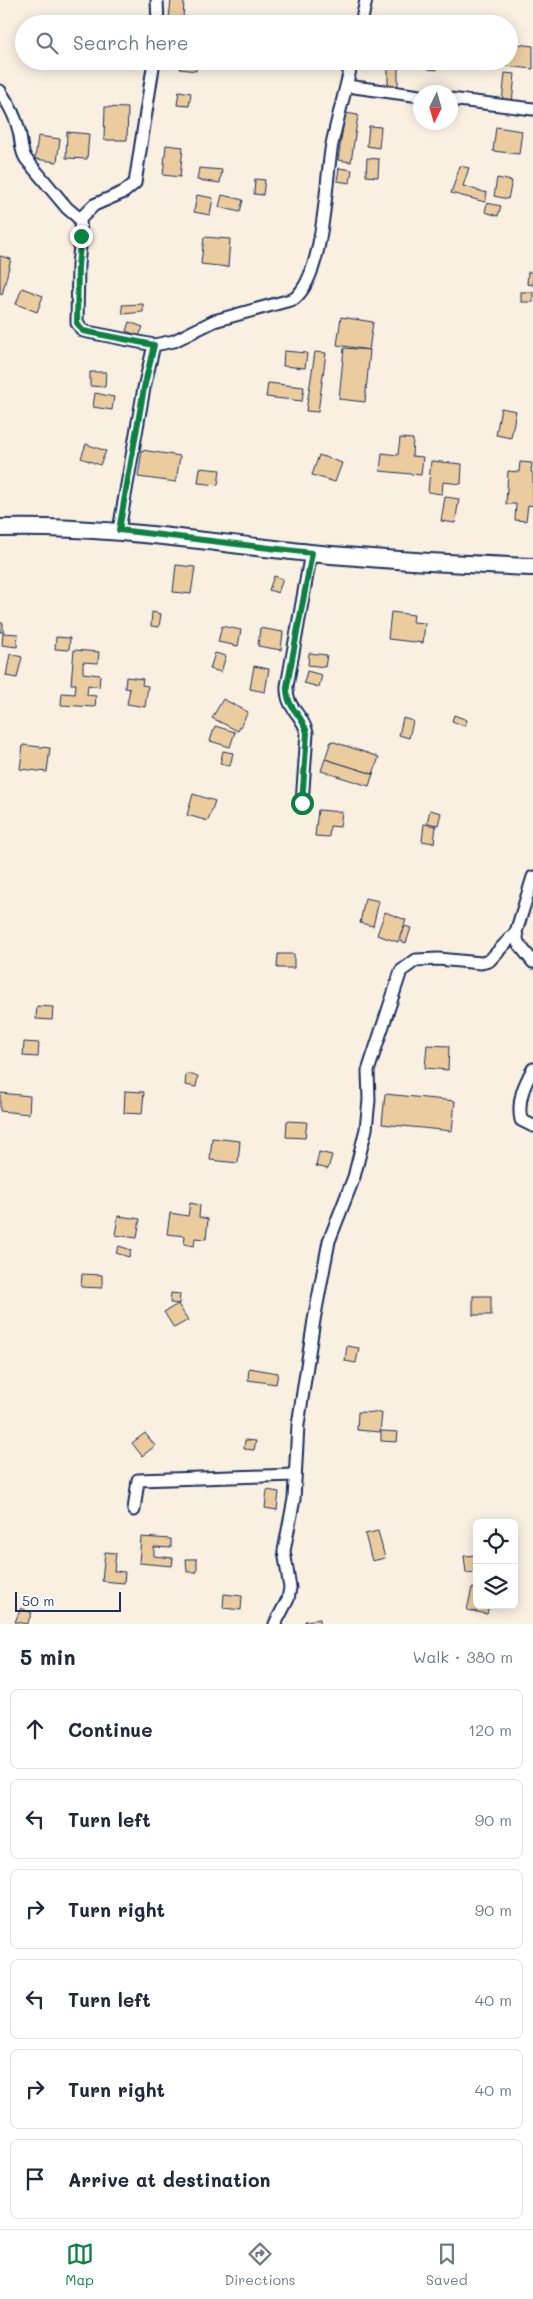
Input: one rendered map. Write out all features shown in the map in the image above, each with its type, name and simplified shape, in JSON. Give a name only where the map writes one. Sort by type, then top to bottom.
[{"type":"main road","points":[[0,528],[39,526],[119,530],[312,553],[533,567]]},
{"type":"street","points":[[157,0],[158,15]]},
{"type":"street","points":[[363,15],[366,0]]},
{"type":"street","points":[[80,219],[94,205],[124,192],[135,183],[153,70]]},
{"type":"street","points":[[0,91],[13,114],[19,130],[21,151],[67,208],[80,219],[77,323],[79,328],[83,331],[154,345],[174,341],[214,321],[284,303],[302,293],[309,281],[322,228],[332,145],[350,70]]},
{"type":"street","points":[[346,86],[413,95]]},
{"type":"street","points":[[458,101],[533,108]]},
{"type":"street","points":[[119,530],[144,388],[154,345]]},
{"type":"street","points":[[302,803],[307,733],[305,724],[288,702],[287,686],[312,553]]},
{"type":"street","points":[[275,1624],[288,1599],[290,1588],[284,1551],[294,1499],[299,1416],[329,1241],[354,1177],[366,1129],[369,1100],[368,1071],[401,971],[416,960],[438,959],[481,963],[489,961],[516,932],[533,877]]},
{"type":"street","points":[[516,932],[518,943],[533,962]]},
{"type":"street","points":[[533,1069],[520,1098],[519,1110],[521,1120],[533,1126]]},
{"type":"street","points":[[134,1510],[138,1480],[295,1475]]},
{"type":"building","points":[[171,0],[184,0],[183,15],[169,15]]},
{"type":"building","points":[[518,44],[533,46],[533,69],[518,67]]},
{"type":"building","points":[[388,70],[398,70],[398,86],[388,86]]},
{"type":"building","points":[[505,73],[515,74],[512,103],[502,102]]},
{"type":"building","points":[[179,91],[191,93],[189,106],[177,105]]},
{"type":"building","points":[[105,107],[128,108],[127,140],[104,140]]},
{"type":"building","points":[[345,113],[358,115],[351,162],[338,160]]},
{"type":"building","points":[[369,126],[381,127],[379,148],[367,146]]},
{"type":"building","points":[[496,127],[522,131],[519,154],[493,151]]},
{"type":"building","points":[[67,132],[89,134],[87,159],[66,158]]},
{"type":"building","points":[[38,136],[60,139],[57,162],[35,159]]},
{"type":"building","points":[[166,145],[183,147],[180,177],[163,175]]},
{"type":"building","points":[[367,158],[379,159],[378,177],[366,176]]},
{"type":"building","points":[[460,166],[469,168],[463,186],[487,193],[485,202],[451,193]]},
{"type":"building","points":[[199,168],[222,170],[220,183],[197,180]]},
{"type":"building","points":[[339,168],[352,170],[350,183],[337,181]]},
{"type":"building","points":[[497,178],[512,181],[508,199],[494,196]]},
{"type":"building","points":[[255,179],[265,180],[263,195],[254,194]]},
{"type":"building","points":[[197,195],[213,198],[210,215],[194,212]]},
{"type":"building","points":[[222,195],[243,200],[240,212],[219,207]]},
{"type":"building","points":[[487,203],[501,206],[498,216],[485,212]]},
{"type":"building","points":[[204,237],[230,239],[228,267],[201,264]]},
{"type":"building","points":[[0,256],[11,259],[2,295],[0,294]]},
{"type":"building","points":[[528,272],[533,272],[533,285],[527,284]]},
{"type":"building","points":[[22,288],[43,296],[37,312],[16,304]]},
{"type":"building","points":[[521,292],[533,292],[533,302],[521,302]]},
{"type":"building","points":[[143,304],[143,312],[123,314],[122,305]]},
{"type":"building","points":[[341,317],[373,322],[369,350],[337,345]]},
{"type":"building","points":[[129,322],[143,327],[139,336],[126,331]]},
{"type":"building","points":[[344,348],[370,350],[365,402],[339,399]]},
{"type":"building","points":[[284,351],[307,353],[305,368],[283,366]]},
{"type":"building","points":[[315,352],[326,353],[318,412],[306,411]]},
{"type":"building","points":[[90,372],[106,372],[105,387],[90,386]]},
{"type":"building","points":[[268,383],[304,387],[302,401],[266,397]]},
{"type":"building","points":[[95,393],[114,397],[112,410],[93,407]]},
{"type":"building","points":[[501,408],[516,411],[511,438],[496,435]]},
{"type":"building","points":[[400,438],[413,439],[412,456],[423,457],[421,475],[380,471],[382,453],[398,455]]},
{"type":"building","points":[[86,444],[106,451],[100,465],[81,458]]},
{"type":"building","points":[[142,450],[180,456],[176,482],[138,477]]},
{"type":"building","points":[[319,455],[342,463],[335,482],[312,475]]},
{"type":"building","points":[[431,461],[462,464],[461,484],[443,482],[442,494],[428,492]]},
{"type":"building","points":[[520,462],[532,463],[533,506],[528,505],[526,521],[515,520],[516,504],[506,504],[508,471],[519,472]]},
{"type":"building","points":[[200,468],[220,470],[218,485],[198,483]]},
{"type":"building","points":[[445,497],[459,499],[455,523],[441,521]]},
{"type":"building","points":[[176,565],[195,567],[191,594],[173,592]]},
{"type":"building","points":[[274,576],[283,579],[278,593],[269,590]]},
{"type":"building","points":[[152,612],[161,614],[159,627],[151,626]]},
{"type":"building","points":[[391,612],[414,615],[413,622],[425,623],[423,643],[388,639]]},
{"type":"building","points":[[0,623],[3,623],[3,632],[0,632]]},
{"type":"building","points":[[222,626],[241,630],[238,646],[218,642]]},
{"type":"building","points":[[260,628],[283,632],[281,650],[258,646]]},
{"type":"building","points":[[3,633],[18,634],[17,647],[2,645]]},
{"type":"building","points":[[56,637],[70,638],[69,650],[55,649]]},
{"type":"building","points":[[74,650],[99,652],[98,663],[83,662],[83,673],[100,675],[99,687],[88,685],[87,695],[96,696],[95,707],[61,705],[62,693],[75,694],[76,684],[71,684]]},
{"type":"building","points":[[215,653],[226,656],[221,672],[210,669]]},
{"type":"building","points":[[309,653],[327,655],[325,667],[308,665]]},
{"type":"building","points":[[10,654],[22,657],[17,678],[6,676]]},
{"type":"building","points":[[254,666],[269,669],[265,692],[250,689]]},
{"type":"building","points":[[307,671],[322,675],[319,687],[304,683]]},
{"type":"building","points":[[126,677],[143,679],[142,685],[148,686],[145,707],[127,704],[130,689],[125,688]]},
{"type":"building","points":[[223,699],[248,712],[238,731],[212,718]]},
{"type":"building","points":[[454,715],[467,720],[465,726],[452,721]]},
{"type":"building","points":[[403,718],[413,721],[409,738],[399,735]]},
{"type":"building","points":[[215,726],[235,732],[230,747],[210,741]]},
{"type":"building","points":[[331,741],[379,757],[373,774],[325,759]]},
{"type":"building","points":[[23,745],[50,748],[47,772],[20,769]]},
{"type":"building","points":[[223,751],[233,753],[230,766],[220,764]]},
{"type":"building","points":[[325,759],[373,774],[369,786],[321,771]]},
{"type":"building","points":[[193,794],[215,801],[208,821],[187,815]]},
{"type":"building","points":[[318,810],[342,812],[340,827],[330,826],[329,837],[315,836]]},
{"type":"building","points":[[430,810],[441,813],[438,825],[427,823]]},
{"type":"building","points":[[424,824],[436,826],[434,843],[422,841]]},
{"type":"building","points":[[365,898],[379,901],[373,926],[360,923]]},
{"type":"building","points":[[385,912],[406,920],[398,942],[377,935]]},
{"type":"building","points":[[405,926],[411,928],[406,943],[400,941]]},
{"type":"building","points":[[278,954],[294,954],[294,968],[277,968]]},
{"type":"building","points":[[37,1006],[53,1007],[52,1020],[36,1019]]},
{"type":"building","points":[[24,1042],[39,1043],[38,1057],[23,1056]]},
{"type":"building","points":[[427,1045],[449,1046],[448,1070],[425,1068]]},
{"type":"building","points":[[186,1074],[198,1076],[196,1087],[185,1085]]},
{"type":"building","points":[[125,1091],[144,1092],[142,1114],[124,1113]]},
{"type":"building","points":[[0,1093],[30,1096],[29,1114],[0,1111]]},
{"type":"building","points":[[385,1094],[455,1101],[452,1131],[382,1124]]},
{"type":"building","points":[[287,1121],[307,1122],[305,1138],[286,1137]]},
{"type":"building","points":[[212,1138],[240,1141],[238,1163],[210,1160]]},
{"type":"building","points":[[319,1152],[332,1155],[328,1169],[316,1166]]},
{"type":"building","points":[[190,1203],[200,1205],[199,1217],[208,1219],[206,1239],[195,1238],[194,1246],[184,1244],[185,1236],[167,1234],[170,1213],[188,1216]]},
{"type":"building","points":[[118,1216],[140,1219],[137,1238],[115,1235]]},
{"type":"building","points":[[119,1246],[131,1250],[129,1257],[116,1253]]},
{"type":"building","points":[[82,1274],[102,1275],[102,1288],[81,1287]]},
{"type":"building","points":[[171,1293],[180,1294],[179,1304],[170,1303]]},
{"type":"building","points":[[473,1296],[491,1296],[491,1315],[473,1315]]},
{"type":"building","points":[[178,1304],[188,1320],[174,1328],[164,1312]]},
{"type":"building","points":[[347,1346],[359,1348],[356,1363],[345,1361]]},
{"type":"building","points":[[249,1368],[278,1373],[276,1384],[248,1380]]},
{"type":"building","points":[[358,1412],[382,1413],[380,1432],[357,1430]]},
{"type":"building","points":[[381,1431],[398,1432],[397,1442],[381,1441]]},
{"type":"building","points":[[145,1433],[155,1446],[142,1456],[132,1443]]},
{"type":"building","points":[[245,1440],[256,1441],[254,1450],[244,1449]]},
{"type":"building","points":[[267,1490],[279,1492],[277,1510],[265,1508]]},
{"type":"building","points":[[378,1531],[385,1558],[372,1561],[365,1534]]},
{"type":"building","points":[[141,1537],[171,1539],[171,1548],[154,1547],[154,1556],[173,1558],[172,1566],[139,1563]]},
{"type":"building","points":[[105,1552],[116,1553],[114,1571],[125,1572],[124,1583],[102,1581]]},
{"type":"building","points":[[473,1555],[473,1572],[466,1573],[464,1556]]},
{"type":"building","points":[[186,1559],[197,1559],[197,1572],[187,1572]]},
{"type":"building","points":[[473,1588],[473,1609],[488,1609],[487,1614],[467,1610]]},
{"type":"building","points":[[224,1594],[242,1596],[241,1610],[223,1608]]},
{"type":"building","points":[[21,1608],[32,1613],[27,1624],[15,1622]]},
{"type":"building","points":[[320,1619],[320,1624],[306,1624],[305,1621]]},
{"type":"route","points":[[81,236],[78,266],[77,323],[79,328],[83,331],[154,345],[144,388],[119,530],[312,553],[287,686],[288,702],[305,724],[307,733],[302,803]]}]
